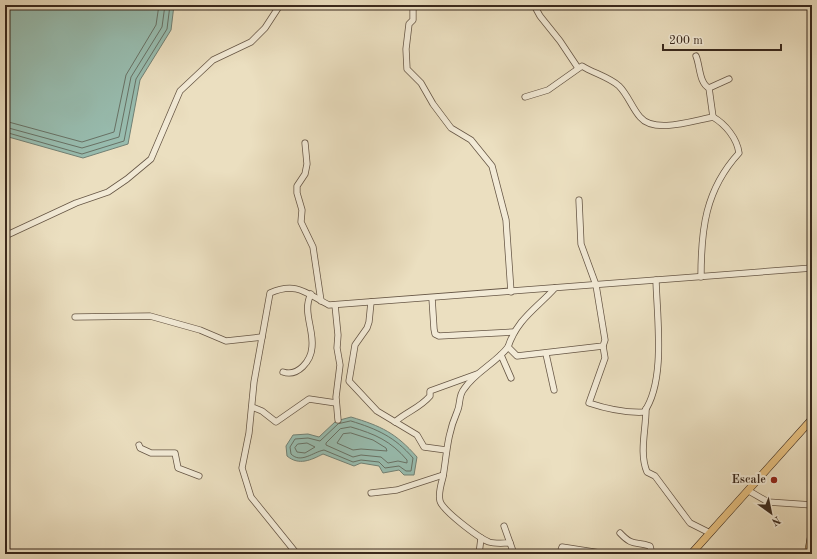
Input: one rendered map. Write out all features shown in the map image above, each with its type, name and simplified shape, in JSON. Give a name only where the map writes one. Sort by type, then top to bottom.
[{"type":"main road","points":[[692,553],[812,419]]},
{"type":"main road","points":[[808,554],[812,532]]},
{"type":"street","points":[[5,236],[76,203],[108,192],[127,179],[151,159],[180,91],[213,60],[252,42],[280,5]]},
{"type":"street","points":[[413,5],[413,20],[409,24],[407,43],[407,69],[421,83],[433,104],[451,128],[471,140],[492,166],[506,220],[511,292]]},
{"type":"street","points":[[534,5],[540,16],[560,41],[578,68]]},
{"type":"street","points":[[696,56],[700,66],[700,75],[706,86],[709,88],[713,117],[729,132],[739,153],[732,160],[720,180],[705,215],[701,247],[701,277]]},
{"type":"street","points":[[525,97],[548,90],[582,66],[618,85],[626,93],[639,116],[650,124],[666,127],[677,123],[713,117]]},
{"type":"street","points":[[709,88],[729,79]]},
{"type":"street","points":[[305,143],[307,164],[305,174],[296,186],[302,210],[301,222],[310,238],[315,255],[321,302]]},
{"type":"street","points":[[579,200],[581,244],[596,285],[605,340],[603,346],[605,358],[589,403],[609,410],[630,413],[644,412],[650,403],[659,366],[656,280]]},
{"type":"street","points":[[297,554],[257,505],[247,488],[242,468],[252,407],[254,382],[270,293],[277,290],[299,289],[311,294],[321,302],[329,305],[335,305],[812,268]]},
{"type":"street","points":[[510,543],[490,543],[481,538],[457,520],[440,502],[446,450],[452,422],[457,413],[461,394],[471,381],[501,356],[508,346],[514,332],[530,310],[555,288]]},
{"type":"street","points":[[283,372],[294,373],[299,370],[309,356],[312,347],[307,302],[311,294]]},
{"type":"street","points":[[432,298],[434,329],[436,334],[439,336],[514,332]]},
{"type":"street","points":[[370,302],[369,322],[367,328],[355,345],[349,381],[377,411],[417,435],[424,447],[446,450]]},
{"type":"street","points":[[335,305],[338,335],[337,348],[340,366],[336,402],[338,420]]},
{"type":"street","points":[[75,317],[150,316],[200,330],[226,341],[262,337]]},
{"type":"street","points":[[508,346],[517,356],[546,354],[603,346]]},
{"type":"street","points":[[546,354],[554,390]]},
{"type":"street","points":[[501,356],[511,378]]},
{"type":"street","points":[[395,422],[402,416],[417,409],[426,402],[430,396],[430,391],[481,373]]},
{"type":"street","points":[[252,407],[262,411],[276,422],[309,399],[336,402]]},
{"type":"street","points":[[646,409],[646,433],[642,454],[647,472],[655,476],[690,523],[710,533]]},
{"type":"street","points":[[139,445],[140,448],[151,452],[175,453],[178,468],[199,476]]},
{"type":"street","points":[[371,494],[397,490],[443,475]]},
{"type":"street","points":[[749,491],[768,502],[812,505]]},
{"type":"street","points":[[504,526],[514,554]]},
{"type":"street","points":[[620,533],[626,540],[634,544],[650,546],[652,554]]},
{"type":"street","points":[[479,554],[481,538]]},
{"type":"street","points":[[562,554],[562,547],[607,554]]},
{"type":"water","points":[[5,5],[174,5],[171,30],[140,80],[128,144],[83,158],[5,136]]},
{"type":"water","points":[[351,417],[380,427],[402,442],[417,457],[414,475],[404,475],[399,470],[383,473],[379,466],[361,463],[354,466],[323,454],[305,461],[296,461],[287,456],[286,446],[293,435],[308,434],[319,437],[336,421]]},
{"type":"place","name":"Escale","points":[[774,480]]}]
